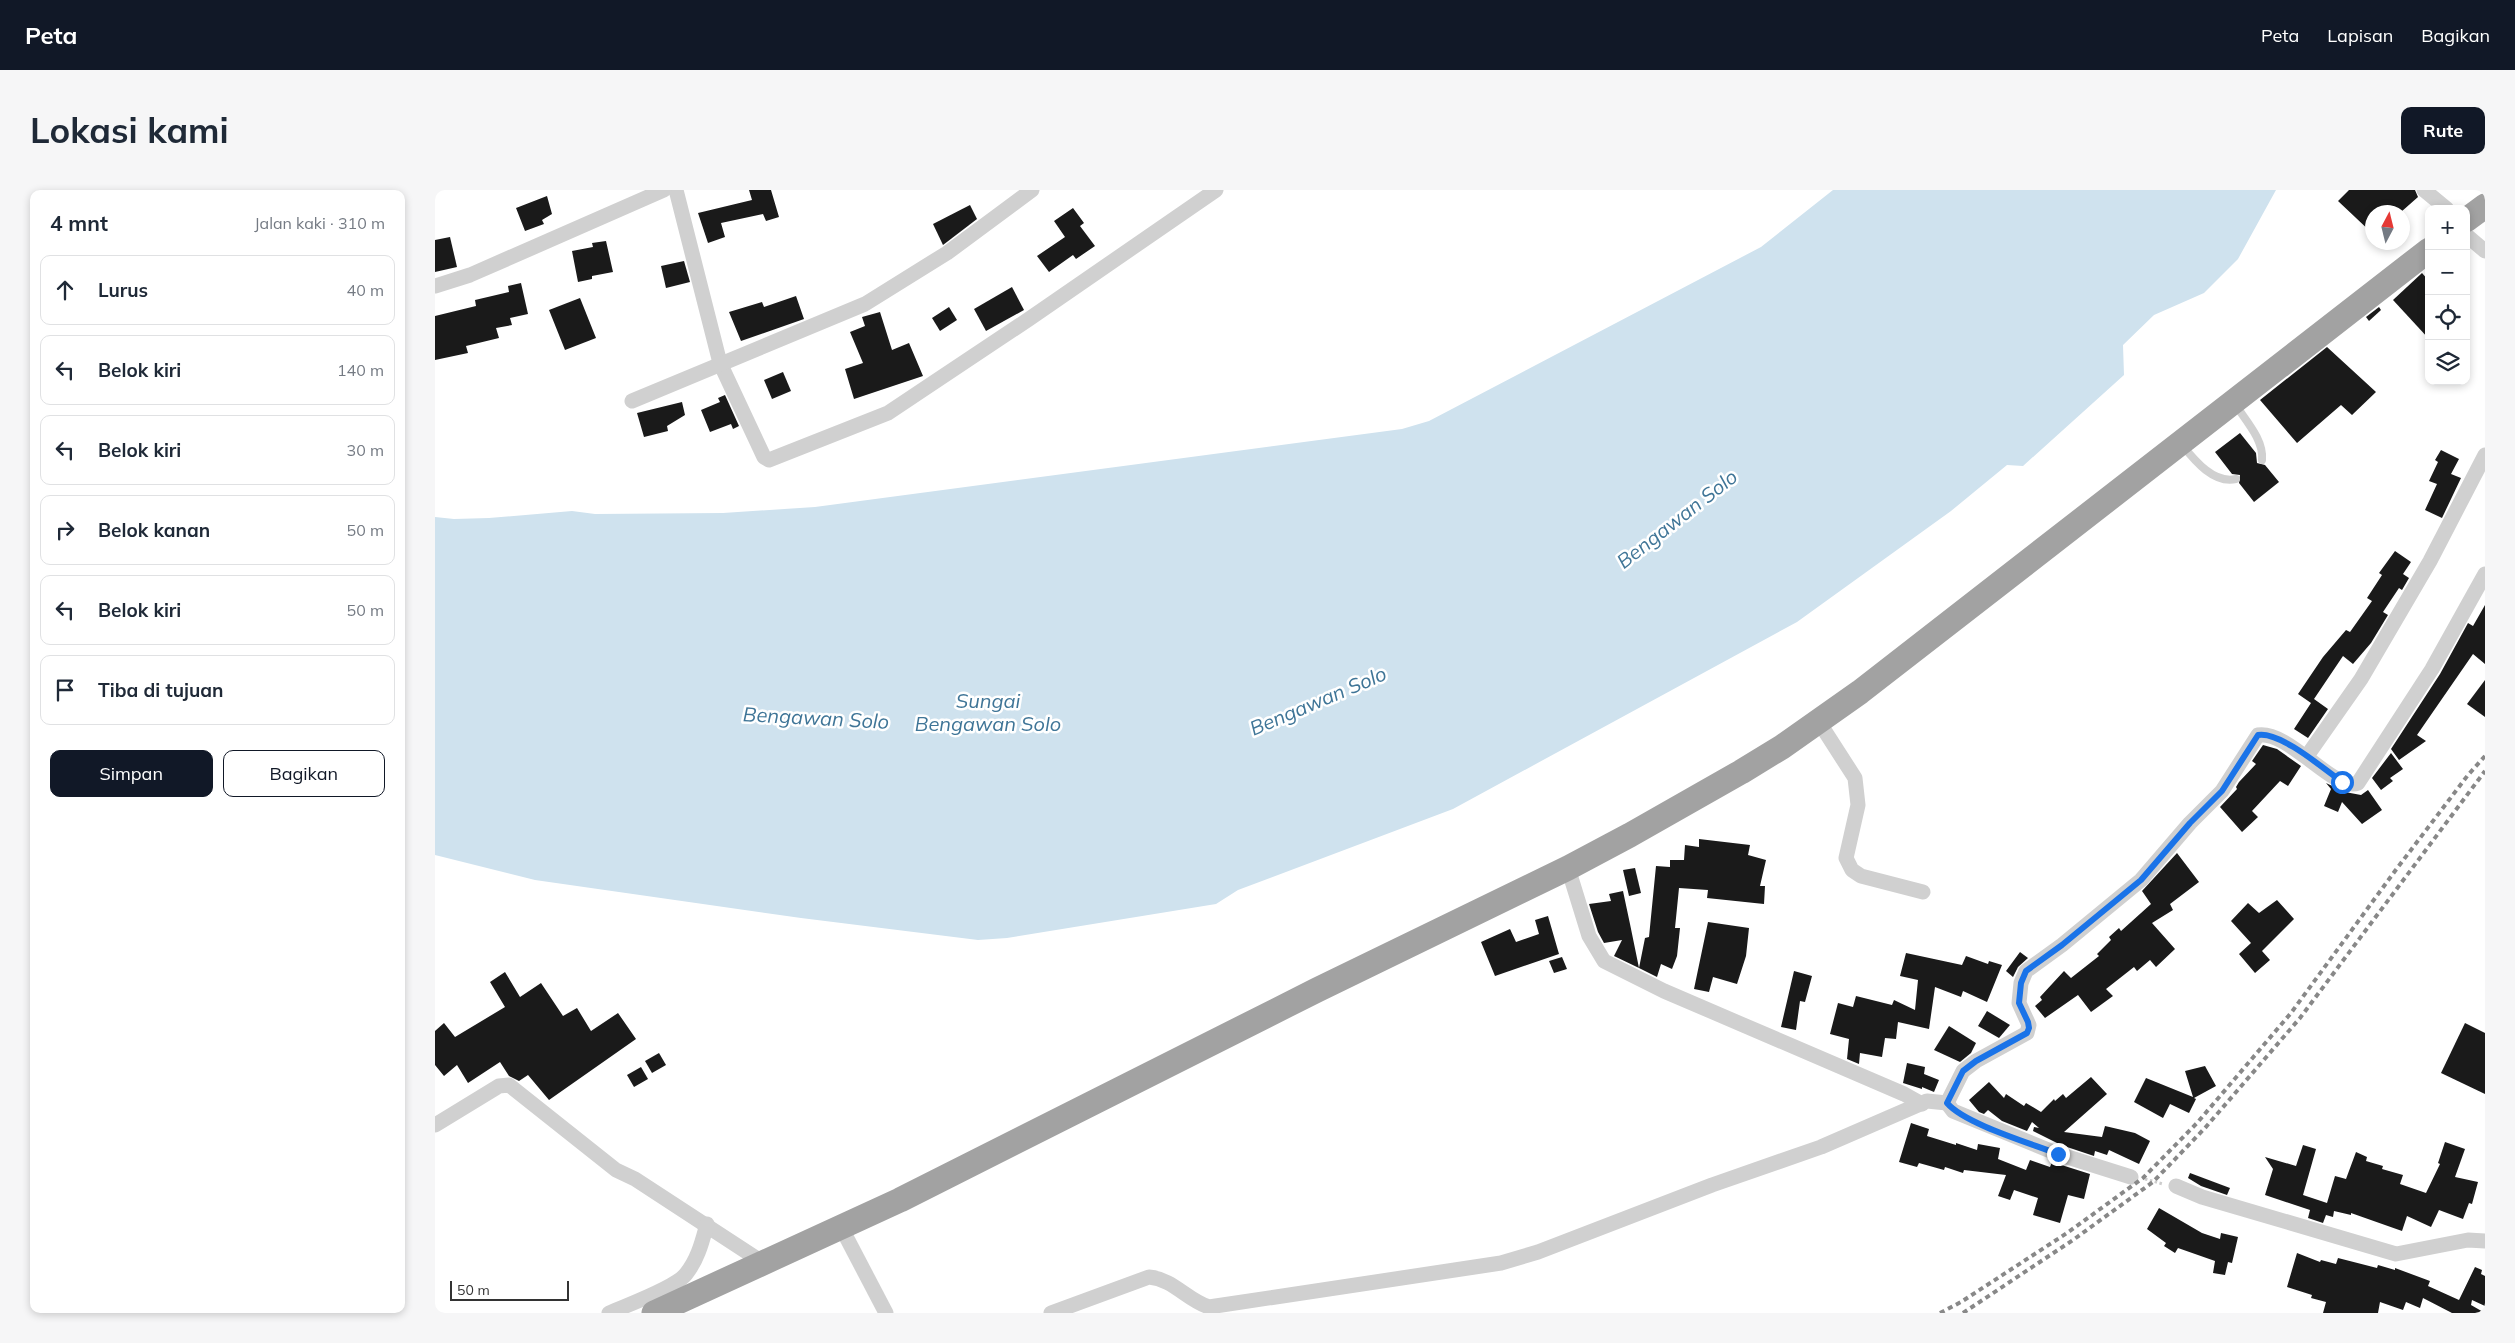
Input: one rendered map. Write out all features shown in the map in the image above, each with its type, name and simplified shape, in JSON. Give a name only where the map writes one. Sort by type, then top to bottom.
[{"type":"highway","points":[[2470,217],[2485,206]]},
{"type":"highway","points":[[654,1313],[986,1158],[1317,990],[1567,868],[1631,835],[1741,772],[1819,722],[1860,692],[2425,253]]},
{"type":"street","points":[[435,286],[470,275],[664,190]]},
{"type":"street","points":[[676,190],[720,363],[765,457],[773,460],[887,412],[1029,319],[1216,190]]},
{"type":"street","points":[[632,401],[865,304],[947,253],[1032,190]]},
{"type":"street","points":[[2424,190],[2442,205]]},
{"type":"street","points":[[2470,238],[2485,251]]},
{"type":"street","points":[[2307,756],[2361,679],[2430,561],[2485,455]]},
{"type":"street","points":[[1947,1103],[1963,1071],[1976,1061],[2027,1033],[2029,1028],[2028,1022],[2019,1003],[2021,983],[2026,971],[2062,945],[2141,880],[2190,823],[2222,791],[2255,737],[2261,734],[2271,736],[2307,756],[2342,782],[2349,785],[2358,783],[2432,669],[2485,574]]},
{"type":"street","points":[[1819,722],[1855,778],[1858,805],[1846,858],[1852,870],[1861,876],[1923,892]]},
{"type":"street","points":[[1567,868],[1589,936],[1604,961],[1664,991],[1904,1094],[1922,1104]]},
{"type":"street","points":[[435,1125],[499,1086],[509,1085],[616,1170],[635,1179],[707,1224],[763,1262]]},
{"type":"street","points":[[1051,1313],[1149,1277],[1159,1278],[1201,1305],[1209,1307],[1254,1302],[1501,1263],[1538,1252],[1712,1184],[1821,1147],[1931,1101],[1947,1103],[1953,1111],[1969,1119],[2058,1154],[2131,1177]]},
{"type":"street","points":[[2176,1186],[2202,1197],[2396,1254],[2469,1240],[2485,1241]]},
{"type":"street","points":[[609,1313],[663,1289],[685,1276],[699,1253],[707,1224]]},
{"type":"street","points":[[841,1227],[885,1313]]},
{"type":"lane","points":[[2234,402],[2263,450],[2262,460]]},
{"type":"lane","points":[[2180,443],[2198,464],[2211,473],[2230,480],[2236,479]]},
{"type":"path","points":[[2131,1177],[2176,1186]]},
{"type":"water","name":"Sungai Bengawan Solo","points":[[1833,190],[2276,190],[2238,259],[2204,293],[2154,315],[2123,345],[2124,375],[2023,466],[2007,465],[1951,511],[1797,622],[1453,809],[1238,890],[1216,904],[1007,938],[978,940],[801,918],[535,880],[435,855],[435,517],[454,519],[489,518],[572,511],[595,514],[723,513],[815,507],[1402,429],[1429,421],[1761,247]]},
{"type":"building","points":[[749,190],[771,190],[779,217],[766,221],[763,214],[721,223],[725,237],[708,243],[698,213],[752,200]]},
{"type":"building","points":[[2349,190],[2415,190],[2418,197],[2409,205],[2365,205],[2365,226],[2338,201]]},
{"type":"building","points":[[547,196],[552,214],[542,220],[544,224],[525,231],[516,208]]},
{"type":"building","points":[[970,205],[977,219],[943,245],[933,224]]},
{"type":"building","points":[[1073,208],[1084,223],[1080,226],[1095,246],[1076,259],[1073,255],[1049,272],[1037,256],[1065,237],[1054,221]]},
{"type":"building","points":[[450,237],[457,267],[435,272],[435,240]]},
{"type":"building","points":[[606,241],[613,272],[592,276],[592,279],[578,282],[572,251],[593,247],[592,243]]},
{"type":"building","points":[[684,261],[690,282],[666,288],[661,266]]},
{"type":"building","points":[[2422,273],[2425,276],[2425,335],[2393,300]]},
{"type":"building","points":[[521,283],[528,314],[510,318],[512,325],[496,328],[499,338],[466,346],[468,353],[435,360],[435,316],[476,306],[475,300],[509,292],[508,286]]},
{"type":"building","points":[[1012,287],[1024,310],[986,331],[974,309]]},
{"type":"building","points":[[796,296],[804,319],[741,341],[729,312],[762,302],[764,307]]},
{"type":"building","points":[[580,298],[596,338],[565,350],[549,310]]},
{"type":"building","points":[[949,307],[957,320],[940,331],[932,318]]},
{"type":"building","points":[[2379,307],[2381,310],[2369,321],[2366,317]]},
{"type":"building","points":[[880,312],[892,350],[909,343],[923,376],[854,399],[845,369],[863,363],[850,332],[865,326],[862,317]]},
{"type":"building","points":[[2327,347],[2376,392],[2352,415],[2341,405],[2297,443],[2260,400]]},
{"type":"building","points":[[783,372],[791,391],[772,399],[764,380]]},
{"type":"building","points":[[725,395],[739,426],[733,429],[731,424],[710,432],[701,410],[720,402],[718,398]]},
{"type":"building","points":[[682,402],[685,415],[667,426],[668,431],[644,437],[637,413]]},
{"type":"building","points":[[2240,433],[2256,453],[2257,463],[2265,465],[2279,482],[2254,502],[2239,483],[2240,475],[2232,474],[2215,452]]},
{"type":"building","points":[[2441,450],[2459,459],[2451,474],[2461,478],[2442,518],[2425,510],[2437,484],[2429,481],[2438,462],[2435,460]]},
{"type":"building","points":[[2395,551],[2411,562],[2403,574],[2409,578],[2402,590],[2399,588],[2383,612],[2388,615],[2371,643],[2353,664],[2343,656],[2314,699],[2328,709],[2308,738],[2294,729],[2311,703],[2298,694],[2323,657],[2346,630],[2350,632],[2372,601],[2367,598],[2382,575],[2379,573]]},
{"type":"building","points":[[2485,605],[2485,664],[2473,654],[2417,735],[2426,741],[2399,760],[2391,749],[2440,674],[2468,623],[2473,626]]},
{"type":"building","points":[[2485,680],[2485,717],[2467,704]]},
{"type":"building","points":[[2263,745],[2277,749],[2301,766],[2288,786],[2280,781],[2252,811],[2258,817],[2242,832],[2220,807],[2256,764],[2252,761]]},
{"type":"building","points":[[2391,753],[2403,769],[2390,778],[2393,781],[2381,790],[2372,778]]},
{"type":"building","points":[[2326,783],[2345,792],[2361,795],[2368,790],[2382,810],[2362,824],[2342,802],[2338,812],[2324,806],[2331,789]]},
{"type":"building","points":[[1699,839],[1750,845],[1748,855],[1766,860],[1760,886],[1765,886],[1764,904],[1707,898],[1708,890],[1679,888],[1675,928],[1680,928],[1677,956],[1672,969],[1661,964],[1657,977],[1639,968],[1645,938],[1649,937],[1656,866],[1670,867],[1670,860],[1684,860],[1685,845],[1699,847]]},
{"type":"building","points":[[2177,853],[2199,882],[2170,904],[2173,910],[2152,923],[2175,949],[2156,967],[2150,960],[2137,971],[2134,967],[2106,989],[2113,996],[2091,1012],[2078,995],[2045,1018],[2035,1006],[2042,1000],[2040,997],[2064,971],[2071,978],[2099,956],[2097,954],[2111,940],[2109,937],[2119,928],[2121,931],[2151,904],[2142,891]]},
{"type":"building","points":[[1635,868],[1641,893],[1629,896],[1623,870]]},
{"type":"building","points":[[1623,891],[1639,968],[1614,956],[1622,940],[1604,943],[1598,932],[1589,904],[1611,901],[1609,894]]},
{"type":"building","points":[[2277,900],[2294,919],[2262,951],[2270,960],[2255,973],[2239,954],[2251,943],[2231,921],[2248,903],[2259,913]]},
{"type":"building","points":[[1548,916],[1559,954],[1495,976],[1481,942],[1510,929],[1516,942],[1539,934],[1535,920]]},
{"type":"building","points":[[1708,922],[1749,928],[1746,956],[1737,984],[1713,977],[1709,992],[1694,989]]},
{"type":"building","points":[[2020,952],[2028,958],[2018,967],[2013,977],[2006,971]]},
{"type":"building","points":[[1906,953],[1962,965],[1966,956],[1988,964],[1989,961],[2002,965],[1987,1002],[1963,991],[1961,997],[1935,987],[1929,1029],[1898,1022],[1896,1039],[1885,1038],[1882,1057],[1860,1053],[1859,1064],[1847,1059],[1849,1039],[1830,1034],[1838,1003],[1853,1007],[1856,996],[1892,1005],[1894,1000],[1915,1010],[1918,980],[1900,976]]},
{"type":"building","points":[[1562,957],[1567,969],[1554,973],[1549,961]]},
{"type":"building","points":[[1794,971],[1812,976],[1805,1002],[1800,1001],[1796,1030],[1781,1027]]},
{"type":"building","points":[[505,972],[520,997],[541,983],[563,1016],[577,1008],[591,1031],[618,1013],[636,1039],[549,1100],[528,1075],[519,1081],[509,1076],[500,1062],[468,1083],[457,1065],[444,1076],[435,1065],[435,1031],[444,1023],[455,1037],[505,1007],[490,982]]},
{"type":"building","points":[[1987,1011],[2010,1025],[1999,1038],[1978,1026]]},
{"type":"building","points":[[2465,1023],[2485,1033],[2485,1094],[2441,1073]]},
{"type":"building","points":[[1949,1026],[1976,1043],[1971,1053],[1960,1062],[1934,1050]]},
{"type":"building","points":[[659,1053],[666,1065],[652,1073],[645,1061]]},
{"type":"building","points":[[1907,1063],[1925,1067],[1924,1074],[1939,1080],[1934,1092],[1903,1083]]},
{"type":"building","points":[[2205,1066],[2216,1086],[2194,1098],[2196,1099],[2189,1113],[2170,1104],[2163,1118],[2134,1102],[2146,1078],[2193,1097],[2185,1071]]},
{"type":"building","points":[[641,1067],[648,1079],[634,1087],[627,1075]]},
{"type":"building","points":[[2091,1077],[2107,1094],[2064,1132],[2102,1137],[2105,1126],[2135,1133],[2150,1141],[2139,1164],[2109,1150],[2107,1155],[2095,1151],[2094,1156],[2061,1145],[2033,1131],[2034,1127],[2039,1128],[2032,1122],[2027,1131],[2002,1121],[1988,1110],[1984,1114],[1979,1112],[1969,1100],[1989,1082],[2004,1098],[2006,1094],[2024,1106],[2026,1103],[2041,1112],[2054,1099],[2055,1101],[2063,1094],[2066,1098]]},
{"type":"building","points":[[1911,1123],[1929,1129],[1927,1136],[1956,1145],[1956,1143],[1977,1150],[1978,1144],[2000,1148],[1998,1159],[2026,1170],[2030,1160],[2050,1167],[2052,1162],[2090,1174],[2084,1199],[2068,1195],[2060,1223],[2033,1215],[2038,1198],[2014,1190],[2010,1200],[1998,1196],[2006,1175],[1964,1170],[1963,1173],[1945,1167],[1944,1170],[1919,1163],[1917,1167],[1899,1162]]},
{"type":"building","points":[[2445,1142],[2465,1149],[2455,1177],[2478,1182],[2472,1204],[2469,1203],[2463,1219],[2439,1210],[2431,1227],[2407,1216],[2402,1231],[2351,1213],[2351,1215],[2334,1211],[2333,1217],[2326,1215],[2323,1223],[2308,1218],[2310,1210],[2265,1195],[2273,1169],[2265,1157],[2296,1166],[2303,1145],[2316,1149],[2303,1195],[2327,1203],[2335,1176],[2346,1179],[2356,1152],[2367,1157],[2366,1161],[2383,1166],[2382,1169],[2403,1175],[2400,1184],[2426,1193],[2440,1164],[2438,1163]]},
{"type":"building","points":[[2190,1173],[2230,1188],[2227,1195],[2201,1186],[2188,1178]]},
{"type":"building","points":[[2159,1208],[2202,1233],[2220,1239],[2221,1233],[2238,1237],[2232,1263],[2228,1262],[2225,1275],[2213,1273],[2215,1261],[2178,1248],[2175,1253],[2164,1246],[2166,1243],[2147,1229]]},
{"type":"building","points":[[2297,1253],[2320,1262],[2321,1260],[2336,1264],[2338,1258],[2377,1268],[2378,1265],[2395,1270],[2395,1268],[2430,1281],[2428,1286],[2459,1300],[2475,1267],[2482,1270],[2481,1274],[2485,1276],[2485,1306],[2472,1300],[2471,1305],[2485,1313],[2452,1313],[2423,1298],[2420,1308],[2406,1302],[2403,1310],[2380,1302],[2378,1313],[2323,1313],[2326,1302],[2311,1298],[2312,1295],[2287,1287]]},
{"type":"railway","points":[[1940,1313],[1961,1302],[2067,1233],[2143,1178],[2197,1123],[2291,1013],[2395,871],[2468,775],[2485,756]]},
{"type":"railway","points":[[1963,1313],[2073,1240],[2153,1182],[2205,1128],[2300,1018],[2485,771]]},
{"type":"route","points":[[2058,1154],[1969,1119],[1953,1111],[1947,1103],[1963,1071],[1976,1061],[2027,1033],[2029,1028],[2028,1022],[2019,1003],[2021,983],[2026,971],[2062,945],[2141,880],[2190,823],[2222,791],[2252,741],[2258,735],[2266,734],[2271,736],[2307,756],[2342,782]]},
{"type":"water label","name":"Bengawan Solo","points":[[1677,519]]},
{"type":"water label","name":"Bengawan Solo","points":[[1318,701]]},
{"type":"water label","name":"Bengawan Solo","points":[[816,718]]}]
